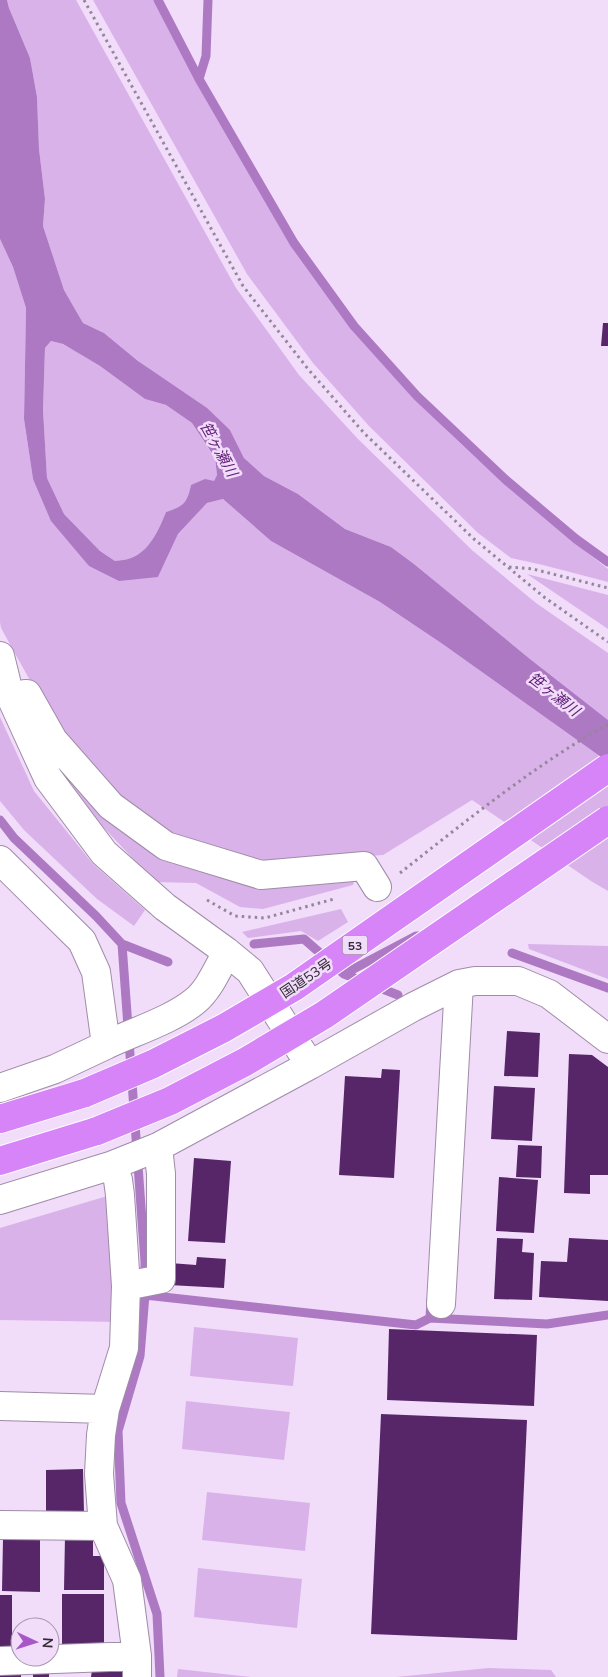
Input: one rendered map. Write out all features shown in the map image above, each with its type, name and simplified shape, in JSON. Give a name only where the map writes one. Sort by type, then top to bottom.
[{"type":"highway","name":"国道53号","points":[[0,1119],[85,1093],[153,1064],[224,1028],[294,987],[608,768]]},
{"type":"highway","points":[[0,1161],[97,1131],[170,1101],[244,1062],[324,1015],[608,820]]},
{"type":"street","points":[[0,656],[9,693],[48,778],[104,853],[166,907],[250,971],[310,1065]]},
{"type":"street","points":[[9,693],[27,694],[53,740],[111,806],[166,846],[261,875],[364,866],[377,887]]},
{"type":"street","points":[[0,860],[82,942],[96,972],[121,1038]]},
{"type":"street","points":[[0,1088],[55,1069],[167,1018],[195,1001],[208,985],[227,952]]},
{"type":"street","points":[[0,1200],[136,1156],[310,1065],[458,984],[475,981],[518,981],[549,994],[608,1039]]},
{"type":"street","points":[[441,1304],[458,984]]},
{"type":"street","points":[[0,1661],[137,1667],[127,1580],[103,1526],[99,1474],[101,1435],[106,1408],[124,1348],[137,1284],[118,1180],[136,1156]]},
{"type":"street","points":[[136,1156],[161,1174],[161,1279],[137,1284]]},
{"type":"street","points":[[0,1406],[106,1408]]},
{"type":"street","points":[[0,1525],[103,1526]]},
{"type":"path","points":[[84,0],[243,286],[308,369],[364,433],[474,539],[544,597],[608,642]]},
{"type":"path","points":[[508,566],[533,569],[608,588]]},
{"type":"path","points":[[448,836],[505,792],[590,734],[608,724]]},
{"type":"shaded area","points":[[7,0],[76,0],[236,288],[299,375],[358,439],[473,551],[536,603],[608,653],[608,720],[391,547],[345,529],[298,494],[264,476],[244,458],[230,430],[104,333],[83,323],[64,290],[43,226],[45,199],[39,149],[37,97],[30,58]]},
{"type":"shaded area","points":[[93,0],[154,0],[211,106],[272,210],[293,244],[348,323],[411,395],[442,426],[539,514],[608,569],[608,582],[511,558],[478,533],[369,426],[313,363],[247,274]]},
{"type":"shaded area","points":[[0,239],[13,267],[26,308],[24,419],[33,479],[89,566],[158,577],[178,534],[207,503],[223,499],[271,541],[380,602],[444,645],[608,762],[608,891],[472,800],[383,855],[261,863],[170,835],[118,797],[58,731],[1,628]]},
{"type":"shaded area","points":[[51,341],[63,344],[100,366],[145,399],[166,405],[192,423],[215,459],[217,475],[214,481],[191,485],[184,503],[166,512],[149,545],[138,555],[131,558],[115,561],[100,551],[64,514],[47,478],[43,410],[45,348]]},
{"type":"shaded area","points":[[527,574],[608,595],[608,629]]},
{"type":"shaded area","points":[[0,717],[34,791],[93,864],[145,910],[134,926],[97,899],[24,830],[0,801]]},
{"type":"shaded area","points":[[57,760],[160,854],[355,878],[353,885],[263,909],[240,907],[196,883],[155,882],[89,812],[52,763]]},
{"type":"shaded area","points":[[341,909],[348,922],[318,941],[301,931],[248,938],[242,932]]},
{"type":"shaded area","points":[[528,944],[608,946],[608,979],[529,949]]},
{"type":"shaded area","points":[[114,1194],[120,1322],[0,1320],[0,1228]]},
{"type":"shaded area","points":[[194,1327],[298,1338],[293,1386],[190,1376]]},
{"type":"shaded area","points":[[186,1401],[290,1412],[284,1460],[182,1449]]},
{"type":"shaded area","points":[[207,1492],[310,1503],[305,1551],[202,1540]]},
{"type":"shaded area","points":[[198,1568],[302,1579],[297,1628],[194,1617]]},
{"type":"shaded area","points":[[489,1668],[551,1670],[556,1677],[396,1677]]},
{"type":"shaded area","points":[[178,1669],[251,1677],[177,1677]]},
{"type":"water","name":"笹ヶ瀬川","points":[[0,0],[7,0],[30,58],[37,97],[39,149],[45,199],[43,226],[64,290],[83,323],[104,333],[138,361],[207,408],[230,430],[244,458],[264,476],[298,494],[345,529],[391,547],[608,720],[608,762],[444,645],[380,602],[271,541],[223,499],[207,503],[178,534],[158,577],[119,581],[89,566],[51,521],[33,479],[24,419],[26,308],[13,267],[0,239]],"holes":[[[51,341],[63,344],[100,366],[145,399],[166,405],[192,423],[215,458],[217,475],[214,481],[205,479],[191,485],[184,503],[166,512],[149,545],[138,555],[129,559],[115,561],[100,551],[64,514],[47,478],[43,410],[45,348]]]},
{"type":"building","points":[[603,323],[608,323],[608,346],[601,346]]},
{"type":"building","points":[[507,1031],[540,1033],[538,1077],[504,1076]]},
{"type":"building","points":[[569,1054],[592,1055],[608,1067],[608,1175],[590,1175],[590,1194],[564,1193]]},
{"type":"building","points":[[382,1069],[400,1070],[394,1178],[339,1175],[345,1076],[381,1078]]},
{"type":"building","points":[[494,1086],[535,1088],[532,1141],[491,1139]]},
{"type":"building","points":[[518,1145],[542,1146],[541,1178],[516,1177]]},
{"type":"building","points":[[194,1158],[231,1161],[225,1243],[188,1241]]},
{"type":"building","points":[[499,1177],[538,1180],[534,1233],[496,1231]]},
{"type":"building","points":[[497,1238],[523,1239],[522,1252],[534,1253],[532,1300],[494,1299]]},
{"type":"building","points":[[569,1238],[608,1240],[608,1301],[539,1297],[541,1261],[567,1262]]},
{"type":"building","points":[[197,1257],[226,1259],[224,1288],[169,1285],[170,1263],[196,1265]]},
{"type":"building","points":[[389,1329],[537,1335],[534,1406],[387,1400]]},
{"type":"building","points":[[381,1414],[527,1420],[517,1640],[371,1634]]},
{"type":"building","points":[[83,1469],[84,1513],[46,1513],[46,1470]]},
{"type":"building","points":[[65,1536],[93,1536],[93,1556],[104,1556],[104,1590],[64,1590]]},
{"type":"building","points":[[3,1539],[40,1540],[40,1592],[2,1591]]},
{"type":"building","points":[[62,1594],[104,1594],[104,1644],[62,1644]]},
{"type":"building","points":[[0,1595],[12,1595],[10,1652],[0,1652]]},
{"type":"building","points":[[33,1669],[49,1669],[49,1677],[33,1677]]},
{"type":"building","points":[[92,1670],[130,1672],[130,1677],[91,1677]]},
{"type":"building","points":[[21,1672],[21,1677],[0,1677],[0,1673]]},
{"type":"waterway","points":[[158,0],[199,79],[294,243],[354,326],[417,396],[506,480],[576,539],[608,562]]},
{"type":"waterway","points":[[199,79],[206,56],[208,0]]},
{"type":"waterway","points":[[0,820],[14,838],[96,916],[122,944],[168,962]]},
{"type":"waterway","points":[[344,974],[416,936],[420,936]]},
{"type":"waterway","points":[[254,944],[304,939],[344,974],[398,995]]},
{"type":"waterway","points":[[122,944],[145,1262],[145,1295],[140,1356],[118,1431],[121,1503],[157,1614],[160,1677]]},
{"type":"waterway","points":[[512,953],[608,988]]},
{"type":"waterway","points":[[145,1295],[416,1325],[430,1318]]},
{"type":"waterway","points":[[431,1300],[430,1318],[547,1324],[608,1315]]}]
